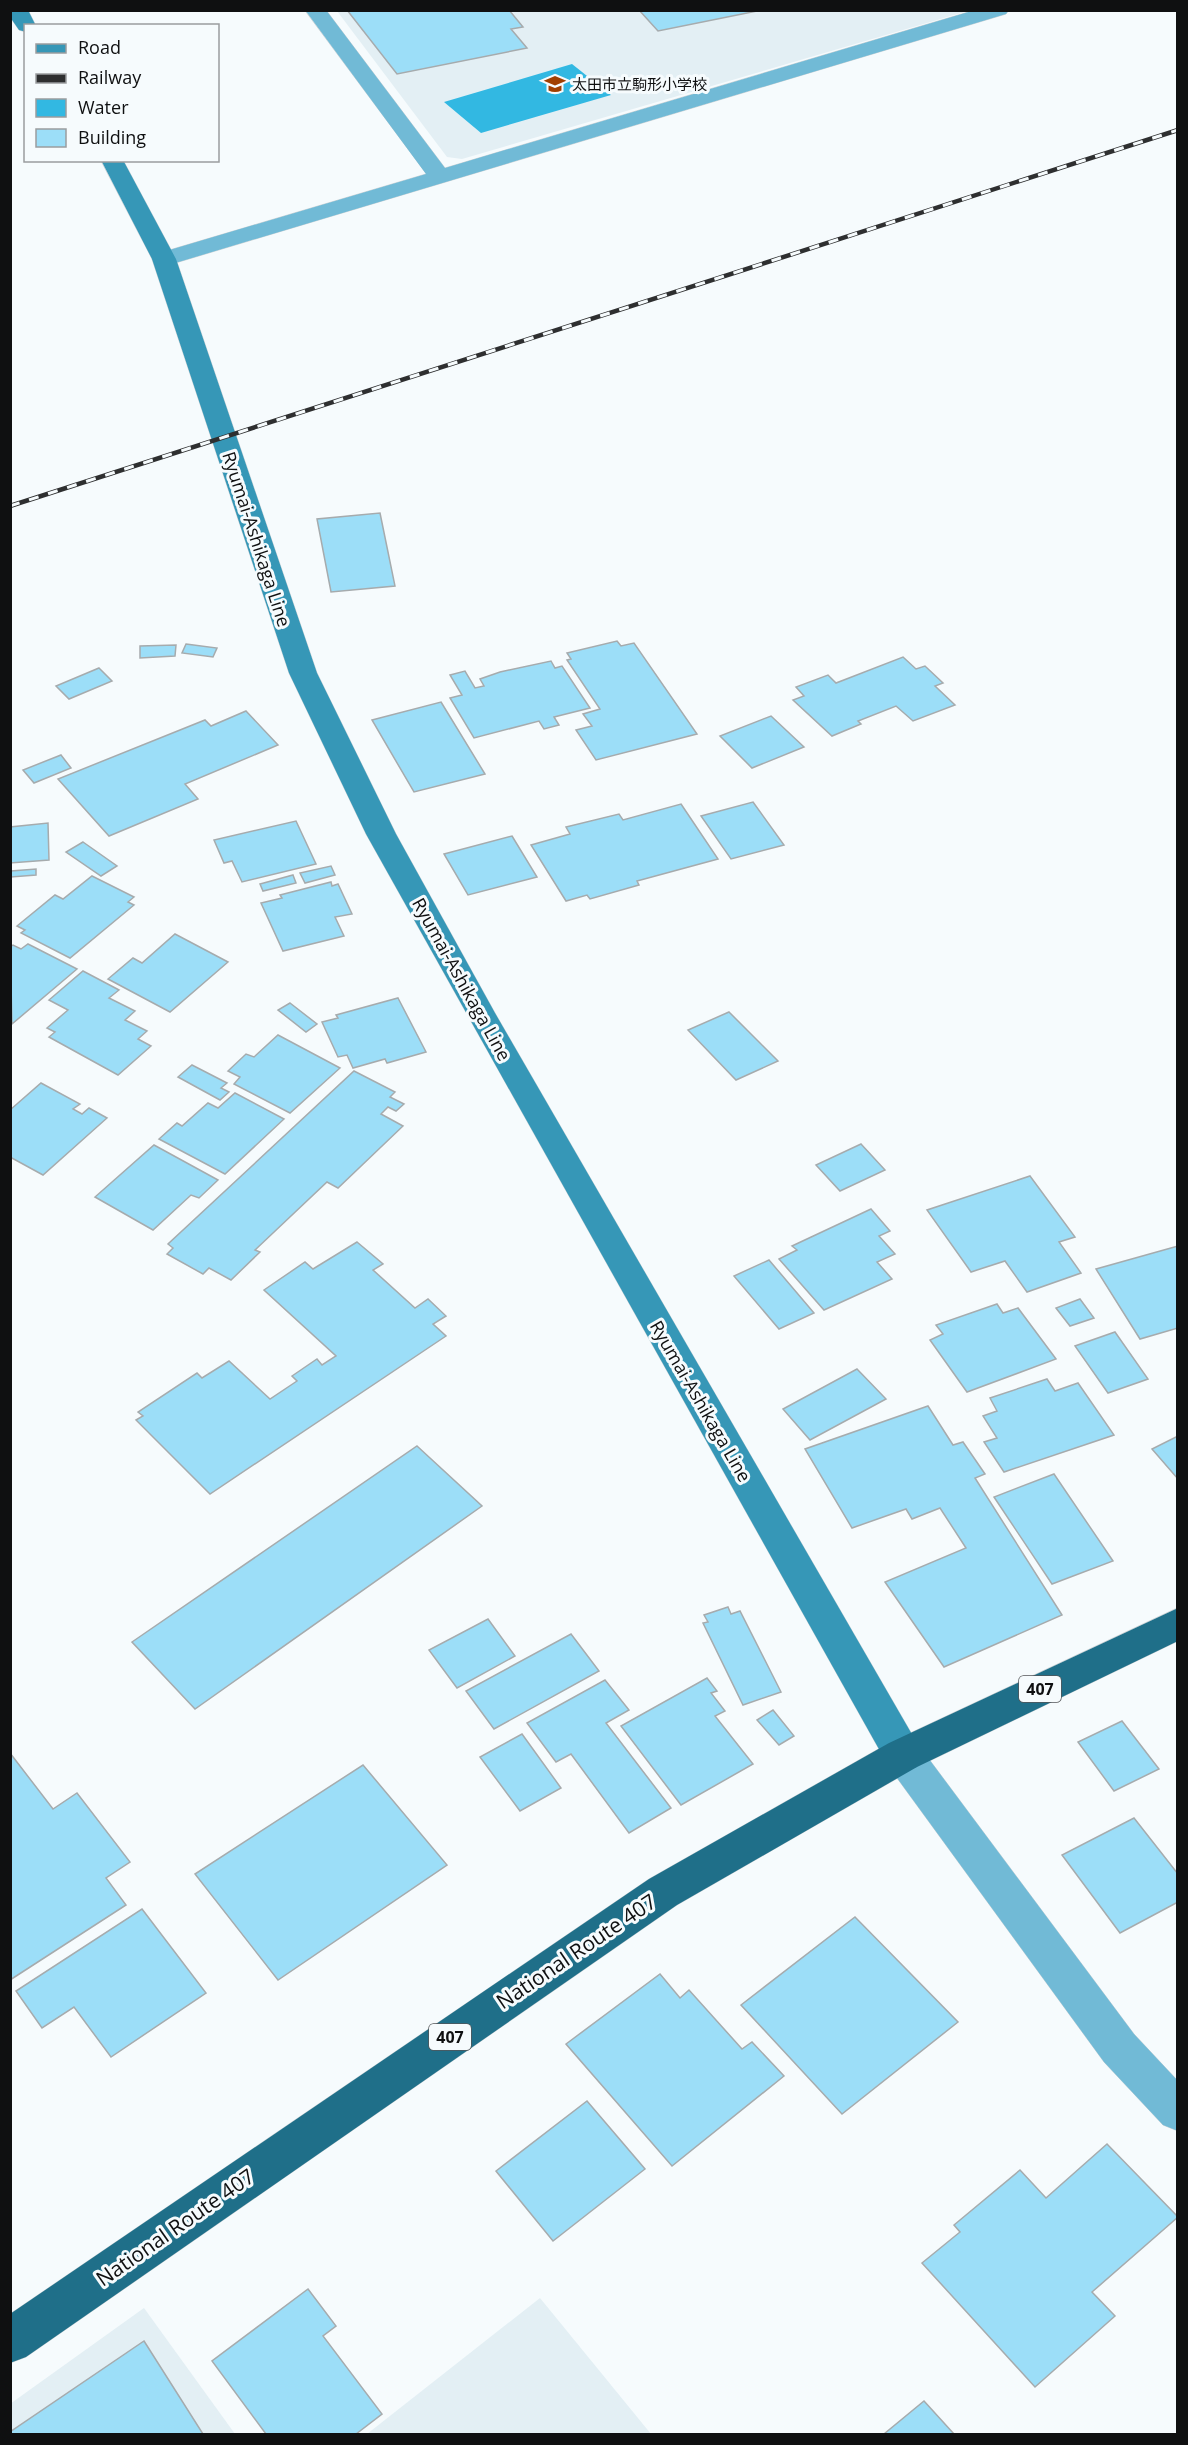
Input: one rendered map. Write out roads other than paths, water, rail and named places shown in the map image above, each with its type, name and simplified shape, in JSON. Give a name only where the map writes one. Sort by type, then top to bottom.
[{"type":"highway","name":"National Route 407","points":[[10,2341],[663,1892],[903,1755],[1178,1623]]},
{"type":"main road","points":[[17,10],[25,24]]},
{"type":"main road","name":"Ryumai-Ashikaga Line","points":[[113,162],[164,259],[303,673],[381,834],[486,1023],[903,1755]]},
{"type":"street","points":[[315,10],[440,177]]},
{"type":"street","points":[[164,259],[999,10]]},
{"type":"street","points":[[903,1755],[1119,2048],[1178,2111]]},
{"type":"water","points":[[572,64],[611,95],[481,133],[444,102]]},
{"type":"railway","points":[[10,506],[1178,130]]},
{"type":"place","name":"太田市立駒形小学校","points":[[555,84]]}]
